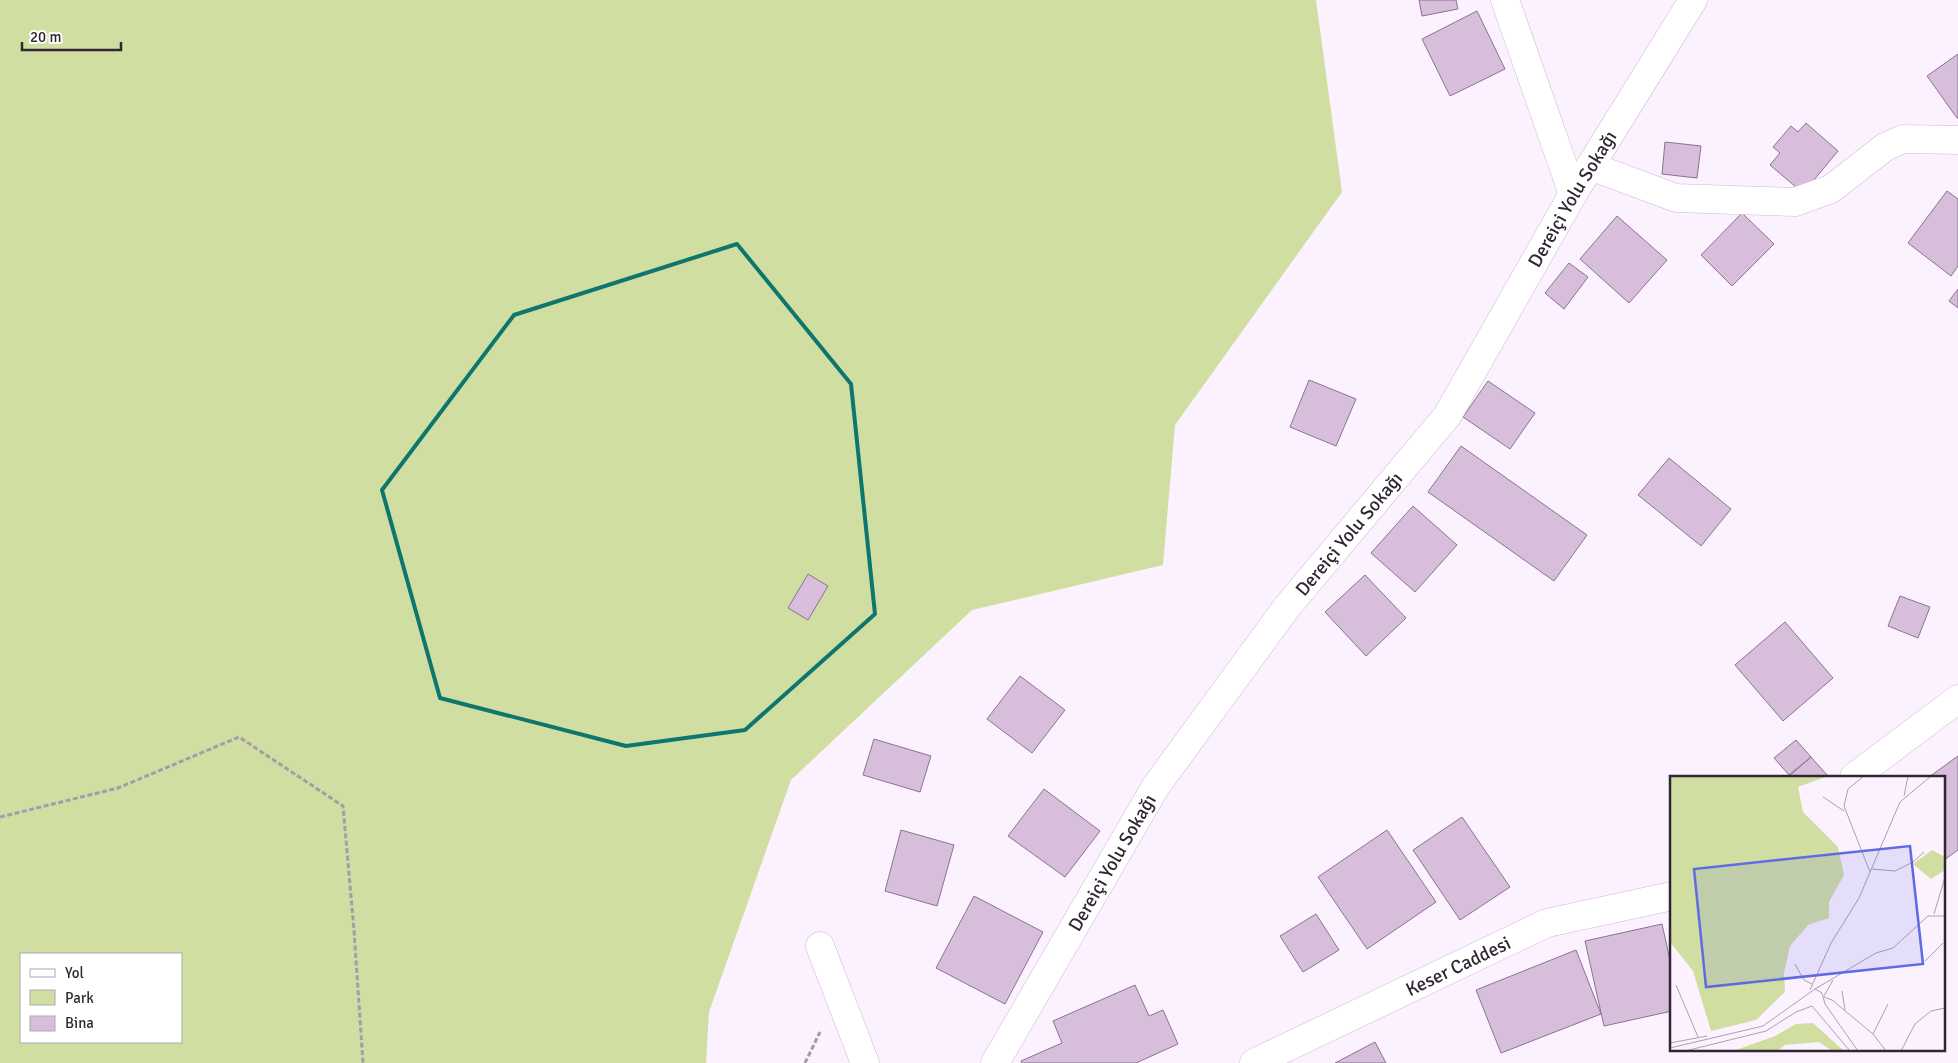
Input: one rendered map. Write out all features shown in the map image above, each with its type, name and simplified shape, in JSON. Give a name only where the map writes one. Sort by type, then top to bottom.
[{"type":"street","points":[[1505,0],[1573,194]]},
{"type":"street","name":"Dereiçi Yolu Sokağı","points":[[995,1063],[1156,786],[1287,606],[1447,416],[1573,194],[1693,0]]},
{"type":"street","points":[[1590,166],[1676,198],[1794,202],[1831,189],[1885,147],[1903,139],[1958,140]]},
{"type":"street","points":[[1855,776],[1958,699]]},
{"type":"street","name":"Keser Caddesi","points":[[1254,1063],[1547,923],[1670,896]]},
{"type":"street","points":[[820,946],[865,1063]]},
{"type":"path","points":[[0,818],[118,788],[239,737],[343,806],[363,1063]]},
{"type":"highlighted area","points":[[737,244],[851,384],[875,614],[745,730],[626,746],[440,698],[382,490],[514,315]]},
{"type":"green space","points":[[0,0],[1316,0],[1342,192],[1175,425],[1163,565],[972,610],[791,780],[709,1012],[706,1063],[0,1063]]},
{"type":"building","points":[[1419,0],[1456,0],[1458,9],[1422,16]]},
{"type":"building","points":[[1477,11],[1505,69],[1450,96],[1422,39]]},
{"type":"building","points":[[1958,54],[1958,118],[1957,118],[1927,76]]},
{"type":"building","points":[[1806,123],[1838,151],[1803,193],[1770,165],[1780,153],[1773,147],[1791,126],[1798,132]]},
{"type":"building","points":[[1665,142],[1701,146],[1697,178],[1662,174]]},
{"type":"building","points":[[1947,191],[1958,199],[1958,266],[1951,276],[1908,243]]},
{"type":"building","points":[[1742,213],[1774,244],[1732,286],[1701,255]]},
{"type":"building","points":[[1617,216],[1667,260],[1629,303],[1580,259]]},
{"type":"building","points":[[1569,263],[1588,277],[1564,309],[1545,293]]},
{"type":"building","points":[[1958,289],[1958,308],[1949,301]]},
{"type":"building","points":[[1309,380],[1356,399],[1336,446],[1290,427]]},
{"type":"building","points":[[1488,381],[1535,413],[1510,449],[1463,417]]},
{"type":"building","points":[[1461,446],[1587,535],[1554,581],[1428,492]]},
{"type":"building","points":[[1669,458],[1731,509],[1701,546],[1638,495]]},
{"type":"building","points":[[1413,506],[1457,545],[1415,592],[1371,553]]},
{"type":"building","points":[[808,574],[828,586],[808,620],[788,608]]},
{"type":"building","points":[[1365,575],[1406,618],[1366,656],[1325,612]]},
{"type":"building","points":[[1900,596],[1930,607],[1918,638],[1888,626]]},
{"type":"building","points":[[1785,622],[1833,678],[1783,721],[1735,665]]},
{"type":"building","points":[[1020,676],[1065,710],[1032,753],[987,719]]},
{"type":"building","points":[[874,739],[931,756],[920,792],[863,775]]},
{"type":"building","points":[[1796,740],[1811,757],[1789,775],[1774,758]]},
{"type":"building","points":[[1958,756],[1958,850],[1946,859],[1946,776],[1930,776]]},
{"type":"building","points":[[1811,757],[1827,775],[1826,776],[1789,776]]},
{"type":"building","points":[[1044,789],[1100,831],[1065,877],[1008,836]]},
{"type":"building","points":[[1462,817],[1510,887],[1460,920],[1413,850]]},
{"type":"building","points":[[901,830],[954,845],[937,906],[885,891]]},
{"type":"building","points":[[1387,830],[1436,902],[1367,949],[1318,877]]},
{"type":"building","points":[[974,896],[1043,932],[1005,1004],[936,968]]},
{"type":"building","points":[[1316,914],[1339,950],[1303,972],[1280,936]]},
{"type":"building","points":[[1662,924],[1670,960],[1670,1011],[1604,1026],[1585,941]]},
{"type":"building","points":[[1576,950],[1601,1014],[1501,1053],[1476,990]]},
{"type":"building","points":[[1135,985],[1149,1016],[1163,1010],[1178,1044],[1136,1063],[1022,1063],[1021,1061],[1062,1043],[1053,1021]]},
{"type":"building","points":[[1375,1042],[1386,1063],[1335,1063]]}]
